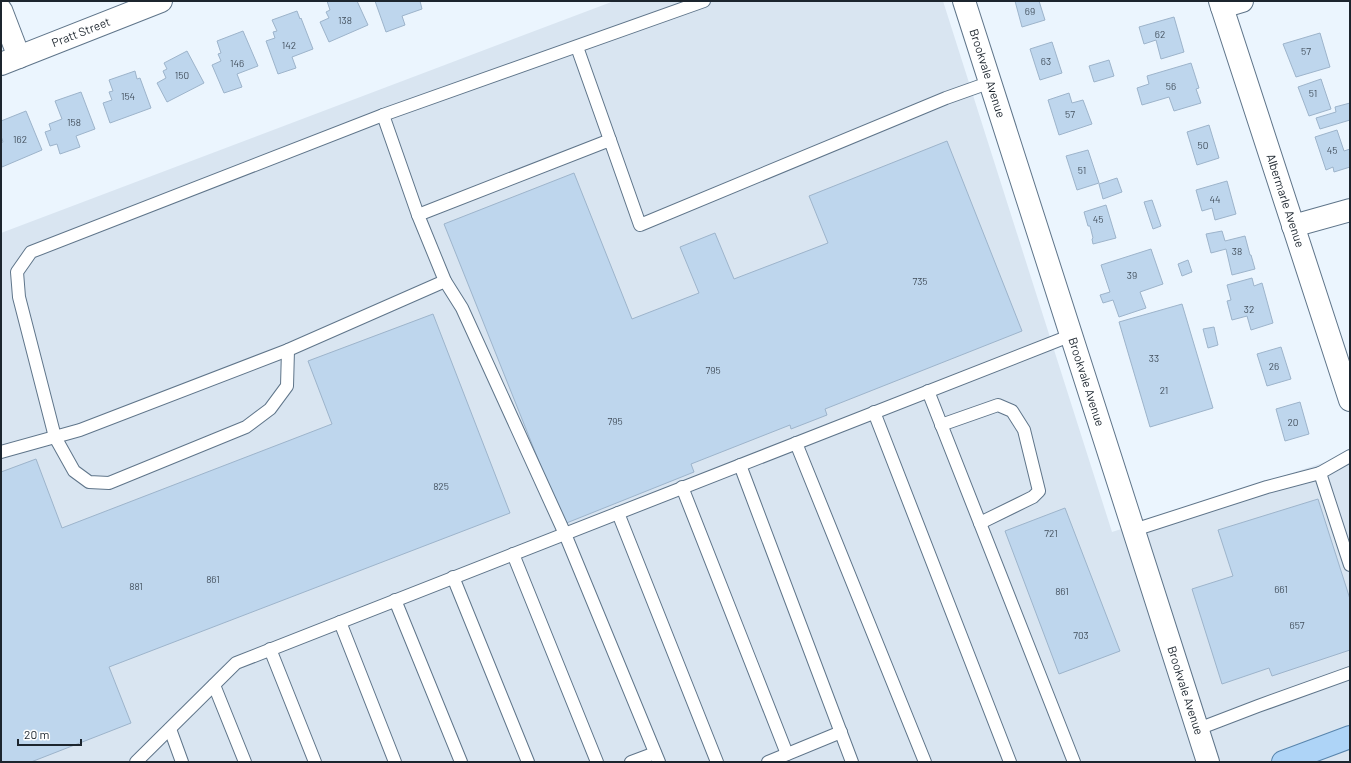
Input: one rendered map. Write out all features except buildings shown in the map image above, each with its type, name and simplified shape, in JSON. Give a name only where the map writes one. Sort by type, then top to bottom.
[{"type":"main road","points":[[1297,759],[1350,737]]},
{"type":"street","name":"Pratt Street","points":[[10,60],[161,1]]},
{"type":"street","name":"Brookvale Avenue","points":[[964,1],[1208,762]]},
{"type":"street","points":[[1221,4],[1242,1]]},
{"type":"street","name":"Albermarle Avenue","points":[[1221,4],[1350,400]]},
{"type":"street","points":[[1,10],[10,60]]},
{"type":"street","points":[[1293,226],[1350,210]]},
{"type":"lane","points":[[288,350],[287,386],[270,409],[246,427],[109,483],[89,482],[74,471],[55,437],[19,297],[17,272],[30,252],[383,115],[704,1]]},
{"type":"lane","points":[[577,46],[640,225],[946,98],[991,82]]},
{"type":"lane","points":[[383,115],[418,215],[445,281],[462,308],[565,534],[657,757],[631,762]]},
{"type":"lane","points":[[418,215],[610,140]]},
{"type":"lane","points":[[1,452],[80,430],[288,350],[445,281]]},
{"type":"lane","points":[[136,762],[236,663],[1072,335]]},
{"type":"lane","points":[[928,391],[1074,762]]},
{"type":"lane","points":[[941,424],[998,405],[1012,411],[1024,430],[1039,491],[1033,497],[980,523]]},
{"type":"lane","points":[[874,412],[1010,762]]},
{"type":"lane","points":[[796,443],[924,762]]},
{"type":"lane","points":[[1134,530],[1320,472],[1350,456]]},
{"type":"lane","points":[[740,465],[852,762]]},
{"type":"lane","points":[[1320,472],[1350,565]]},
{"type":"lane","points":[[682,487],[787,754]]},
{"type":"lane","points":[[618,513],[717,762]]},
{"type":"lane","points":[[514,554],[597,762]]},
{"type":"lane","points":[[453,577],[528,762]]},
{"type":"lane","points":[[395,600],[461,762]]},
{"type":"lane","points":[[340,622],[395,762]]},
{"type":"lane","points":[[270,649],[314,762]]},
{"type":"lane","points":[[1198,729],[1350,673]]},
{"type":"lane","points":[[214,685],[245,762]]},
{"type":"lane","points":[[170,729],[182,762]]},
{"type":"lane","points":[[768,762],[841,732]]},
{"type":"shaded area","points":[[614,1],[943,1],[1112,532],[1350,454],[1350,762],[1,762],[1,233]]}]
